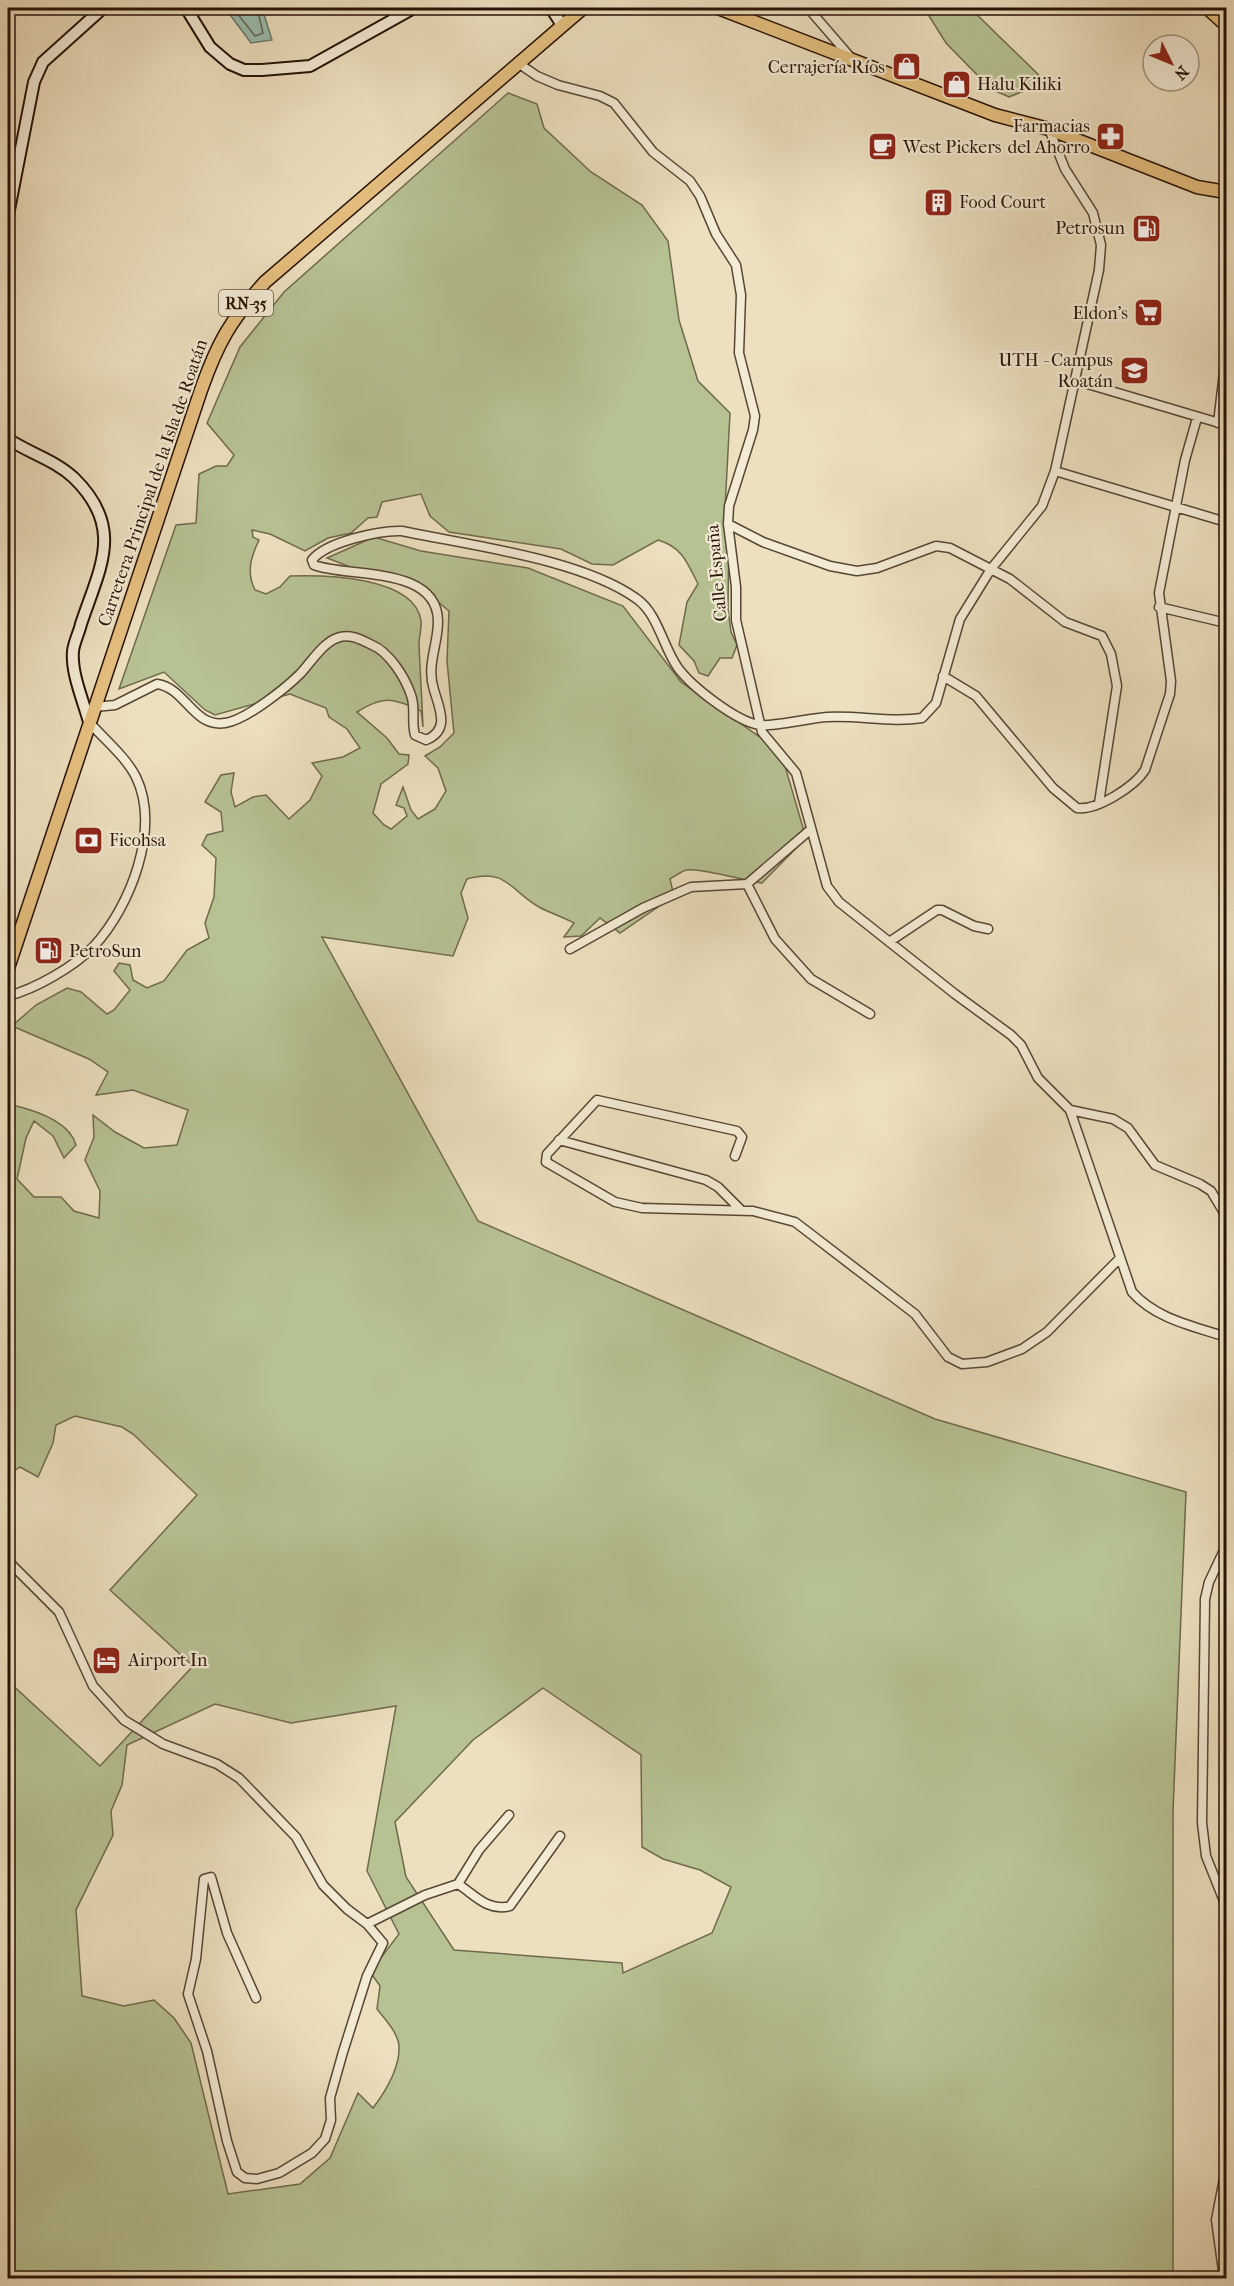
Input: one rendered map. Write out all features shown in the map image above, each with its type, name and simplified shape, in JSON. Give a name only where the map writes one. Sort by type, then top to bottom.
[{"type":"main road","name":"Carretera Principal de la Isla de Roatán","points":[[8,968],[88,722],[201,390],[216,348],[236,314],[265,282],[583,8]]},
{"type":"main road","points":[[718,8],[995,115],[1049,129],[1197,187],[1227,192]]},
{"type":"main road","points":[[1207,8],[1227,25]]},
{"type":"street","points":[[8,215],[34,81],[43,63],[103,8]]},
{"type":"street","points":[[186,8],[210,47],[230,64],[244,70],[262,70],[310,66],[414,8]]},
{"type":"street","points":[[551,8],[562,25]]},
{"type":"street","points":[[808,8],[852,59]]},
{"type":"street","name":"Calle España","points":[[518,63],[537,76],[558,85],[600,96],[614,103],[653,152],[690,182],[700,196],[716,234],[736,265],[741,295],[739,353],[755,416],[753,430],[729,506],[728,524],[736,587],[736,620],[760,725]]},
{"type":"street","points":[[95,707],[115,705],[157,684],[172,689],[201,719],[212,724],[237,720],[278,693],[337,638],[347,636],[380,648],[410,691],[415,735],[426,740],[434,737],[441,728],[443,719],[430,676],[438,623],[436,608],[428,596],[395,579],[369,573],[322,568],[314,566],[312,560],[324,551],[383,530],[402,531],[543,561],[584,573],[626,593],[647,608],[678,667],[698,691],[760,725],[830,717],[882,720],[922,718],[936,703],[960,619],[991,569],[1042,506],[1055,471],[1099,270],[1101,245],[1093,213],[1065,169],[1049,129]]},
{"type":"street","points":[[1074,380],[1222,424],[1227,356]]},
{"type":"street","points":[[944,676],[976,696],[1053,788],[1077,808],[1099,803],[1139,780],[1145,770],[1170,694],[1172,681],[1159,607],[1159,593],[1185,460],[1197,418]]},
{"type":"street","points":[[8,439],[49,460],[73,477],[90,496],[102,518],[106,540],[102,567],[73,651],[77,680],[88,722],[122,758],[139,785],[144,801],[145,826],[138,870],[120,911],[93,947],[60,971],[25,991],[8,996]]},
{"type":"street","points":[[1055,471],[1227,522]]},
{"type":"street","points":[[728,524],[763,542],[830,566],[857,571],[877,568],[936,546],[950,548],[1024,589],[1065,622],[1102,636],[1107,644],[1116,675],[1117,697],[1099,803]]},
{"type":"street","points":[[1159,607],[1227,623]]},
{"type":"street","points":[[760,725],[766,738],[795,773],[827,886],[839,902],[1011,1035],[1021,1045],[1038,1078],[1070,1110],[1132,1292],[1154,1311],[1227,1337]]},
{"type":"street","points":[[570,949],[643,908],[692,886],[747,884],[810,830]]},
{"type":"street","points":[[747,884],[775,939],[811,979],[870,1014]]},
{"type":"street","points":[[889,942],[937,910],[942,910],[974,926],[988,929]]},
{"type":"street","points":[[735,1156],[742,1137],[732,1129],[597,1100],[547,1154],[546,1162],[615,1202],[642,1208],[740,1209],[795,1222],[915,1314],[948,1357],[962,1364],[987,1362],[1022,1349],[1047,1332],[1120,1258]]},
{"type":"street","points":[[1070,1110],[1113,1119],[1128,1128],[1155,1165],[1211,1191],[1227,1216]]},
{"type":"street","points":[[560,1140],[706,1180],[718,1187],[740,1209]]},
{"type":"street","points":[[1227,1546],[1209,1582],[1205,1599],[1202,1823],[1206,1856],[1227,1906]]},
{"type":"street","points":[[8,1561],[59,1612],[93,1686],[124,1720],[163,1744],[217,1764],[239,1778],[296,1837],[323,1885],[347,1909],[368,1924],[383,1943],[367,1976],[343,2052],[330,2098],[331,2120],[325,2139],[312,2154],[279,2173],[257,2179],[245,2178],[237,2172],[227,2141],[207,2051],[188,1994],[196,1959],[204,1878],[211,1877],[227,1933],[256,1998]]},
{"type":"street","points":[[368,1924],[425,1895],[459,1884],[479,1850],[509,1815]]},
{"type":"street","points":[[459,1884],[489,1906],[500,1909],[510,1906],[560,1836]]},
{"type":"street","points":[[1224,2278],[1216,2220],[1227,2168]]},
{"type":"shaded area","points":[[924,8],[970,8],[1046,82],[1009,97],[991,89],[946,43]]},
{"type":"shaded area","points":[[508,93],[537,104],[544,128],[591,172],[642,205],[668,241],[679,320],[698,381],[730,413],[725,509],[729,533],[728,609],[731,632],[737,645],[732,658],[720,658],[708,676],[699,673],[694,661],[679,645],[687,602],[698,584],[683,556],[666,543],[658,540],[613,565],[592,564],[561,549],[449,532],[430,516],[421,494],[382,502],[377,517],[368,518],[351,533],[328,538],[305,551],[270,534],[252,530],[253,537],[259,540],[250,571],[252,583],[255,590],[266,594],[280,587],[290,576],[345,578],[386,587],[403,595],[415,606],[421,621],[419,644],[423,727],[421,711],[396,701],[374,703],[357,712],[387,738],[399,754],[409,755],[408,764],[381,784],[373,813],[391,829],[407,816],[404,808],[396,805],[403,787],[411,810],[418,819],[435,809],[446,791],[438,768],[425,756],[440,747],[454,733],[447,661],[449,611],[412,580],[353,568],[327,558],[374,537],[421,551],[528,568],[623,606],[681,682],[764,740],[785,766],[806,838],[762,883],[702,870],[682,872],[670,879],[674,896],[620,933],[600,918],[581,936],[564,937],[574,923],[539,907],[507,882],[491,876],[481,876],[467,879],[461,893],[468,918],[453,956],[322,937],[478,1221],[935,1419],[1186,1492],[1173,1811],[1173,2278],[8,2278],[8,1681],[100,1766],[193,1666],[110,1590],[197,1495],[133,1434],[122,1427],[75,1416],[56,1425],[53,1443],[38,1477],[20,1467],[8,1475],[8,1104],[38,1113],[57,1122],[72,1136],[76,1145],[64,1158],[53,1136],[34,1121],[26,1138],[17,1179],[34,1197],[61,1197],[74,1211],[99,1218],[100,1191],[85,1160],[94,1137],[93,1115],[115,1132],[144,1148],[177,1145],[188,1110],[133,1090],[96,1095],[108,1072],[89,1059],[12,1026],[36,1005],[67,988],[81,992],[107,1014],[114,1010],[130,990],[114,971],[119,963],[130,965],[133,980],[147,988],[164,981],[187,950],[209,938],[205,923],[214,897],[216,858],[202,845],[207,835],[223,831],[221,812],[205,802],[221,775],[234,773],[231,792],[235,807],[253,797],[266,795],[289,819],[310,800],[322,776],[312,763],[343,757],[360,748],[347,729],[329,717],[326,708],[290,694],[215,715],[205,710],[164,672],[119,689],[176,525],[196,523],[199,474],[216,466],[227,466],[234,455],[207,423],[240,347],[284,292]],"holes":[[[543,1688],[641,1755],[642,1847],[663,1859],[700,1870],[731,1887],[712,1933],[623,1973],[622,1963],[454,1950],[406,1877],[395,1822],[473,1740]],[[215,1704],[291,1723],[396,1706],[367,1871],[399,1934],[370,1972],[380,1986],[377,2009],[391,2026],[398,2041],[397,2063],[387,2087],[373,2108],[358,2093],[330,2158],[300,2184],[228,2194],[191,2043],[174,2018],[154,2000],[124,2006],[82,1996],[76,1910],[113,1835],[111,1811],[122,1785],[127,1745]]]},
{"type":"water","points":[[225,8],[262,8],[272,40],[251,43]]},
{"type":"place","name":"Cerrajería Ríos","points":[[906,67]]},
{"type":"place","name":"Halu Kiliki","points":[[956,84]]},
{"type":"place","name":"Farmacias del Ahorro","points":[[1111,136]]},
{"type":"place","name":"West Pickers","points":[[882,147]]},
{"type":"place","name":"Food Court","points":[[938,202]]},
{"type":"place","name":"Petrosun","points":[[1146,228]]},
{"type":"place","name":"Eldon's","points":[[1149,313]]},
{"type":"place","name":"UTH - Campus Roatán","points":[[1134,370]]},
{"type":"place","name":"Ficohsa","points":[[88,840]]},
{"type":"place","name":"PetroSun","points":[[48,951]]},
{"type":"place","name":"Airport In","points":[[107,1660]]}]
